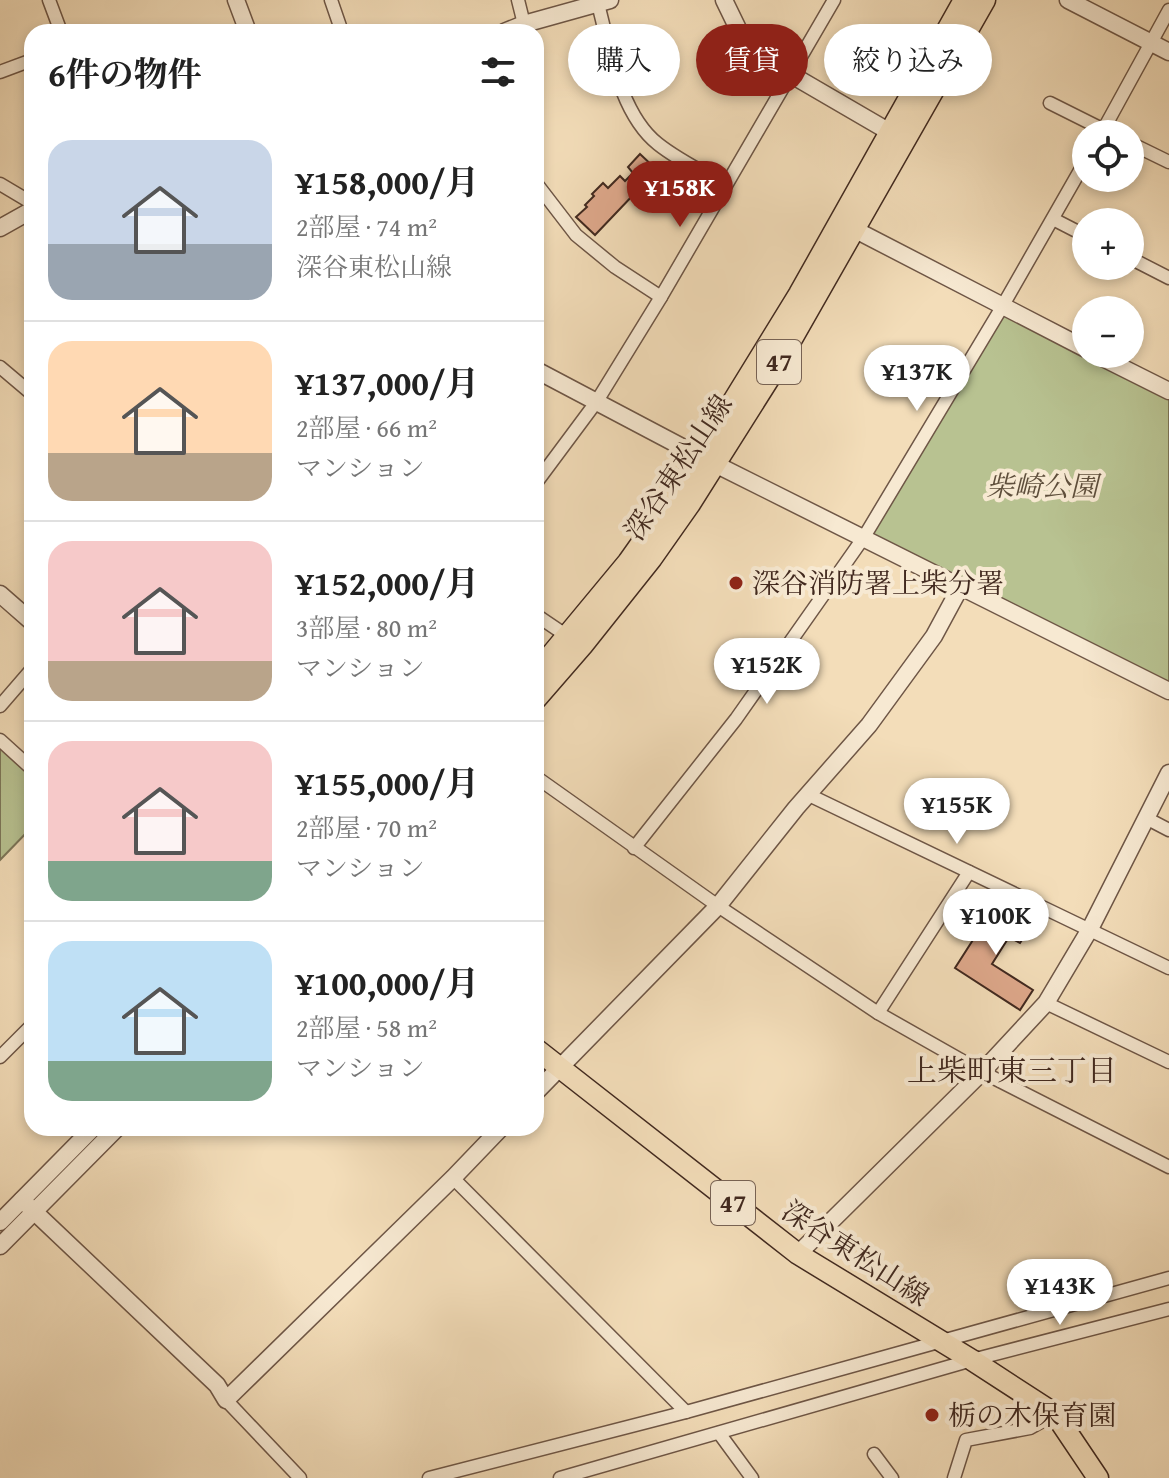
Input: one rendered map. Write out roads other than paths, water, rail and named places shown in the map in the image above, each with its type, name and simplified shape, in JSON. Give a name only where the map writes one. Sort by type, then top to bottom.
[{"type":"main road","name":"深谷東松山線","points":[[544,687],[676,494],[707,460],[799,294],[847,226],[897,137],[964,0]]},
{"type":"main road","name":"深谷東松山線","points":[[897,137],[985,0]]},
{"type":"main road","name":"深谷東松山線","points":[[544,666],[575,641]]},
{"type":"main road","name":"深谷東松山線","points":[[544,1055],[798,1254],[1055,1414],[1098,1478]]},
{"type":"street","points":[[49,0],[58,24]]},
{"type":"street","points":[[236,0],[245,24]]},
{"type":"street","points":[[331,0],[339,24]]},
{"type":"street","points":[[518,0],[524,24],[604,2],[622,90],[638,122],[656,143],[726,185]]},
{"type":"street","points":[[724,0],[736,24]]},
{"type":"street","points":[[808,44],[834,0]]},
{"type":"street","points":[[1068,0],[1169,52]]},
{"type":"street","points":[[1112,120],[1169,10]]},
{"type":"street","points":[[0,72],[24,63]]},
{"type":"street","points":[[808,85],[897,137]]},
{"type":"street","points":[[544,472],[597,401],[777,96]]},
{"type":"street","points":[[1050,103],[1082,120]]},
{"type":"street","points":[[1144,150],[1169,162]]},
{"type":"street","points":[[0,184],[24,198]]},
{"type":"street","points":[[634,848],[736,719],[864,537],[1072,185]]},
{"type":"street","points":[[544,193],[576,235],[615,267],[661,297]]},
{"type":"street","points":[[0,228],[24,214]]},
{"type":"street","points":[[1053,219],[1072,229]]},
{"type":"street","points":[[847,226],[1072,342]]},
{"type":"street","points":[[1144,265],[1169,278]]},
{"type":"street","points":[[0,367],[24,387]]},
{"type":"street","points":[[1123,368],[1169,391]]},
{"type":"street","points":[[544,374],[707,460],[1169,691]]},
{"type":"street","points":[[544,1083],[718,906],[869,725],[934,636],[961,586]]},
{"type":"street","points":[[0,594],[24,615]]},
{"type":"street","points":[[544,620],[575,641]]},
{"type":"street","points":[[0,706],[24,678]]},
{"type":"street","points":[[0,740],[24,762]]},
{"type":"street","points":[[798,1254],[982,1072],[1046,1003],[1090,929],[1169,773]]},
{"type":"street","points":[[544,783],[718,906],[878,1013],[982,1072],[1169,1167]]},
{"type":"street","points":[[809,795],[1169,968]]},
{"type":"street","points":[[1146,818],[1169,830]]},
{"type":"street","points":[[878,1013],[969,872]]},
{"type":"street","points":[[1046,1003],[1169,1062]]},
{"type":"street","points":[[0,1057],[24,1033]]},
{"type":"street","points":[[0,1246],[28,1206],[86,1136]]},
{"type":"street","points":[[0,1222],[28,1206],[108,1136]]},
{"type":"street","points":[[226,1400],[493,1136]]},
{"type":"street","points":[[453,1178],[686,1412]]},
{"type":"street","points":[[28,1206],[217,1385],[226,1400],[300,1478]]},
{"type":"street","points":[[429,1478],[686,1412],[1169,1278]]},
{"type":"street","points":[[560,1478],[596,1474],[719,1433],[972,1360],[1169,1309]]},
{"type":"street","points":[[954,1478],[966,1440],[1030,1428],[1055,1414]]},
{"type":"street","points":[[719,1433],[752,1478]]},
{"type":"street","points":[[874,1454],[892,1478]]},
{"type":"place","name":"深谷消防署上柴分署","points":[[736,583]]},
{"type":"place","name":"栃の木保育園","points":[[932,1415]]},
{"type":"district","name":"上柴町東三丁目","points":[[1012,1071]]},
{"type":"park label","name":"柴崎公園","points":[[1042,486]]}]
